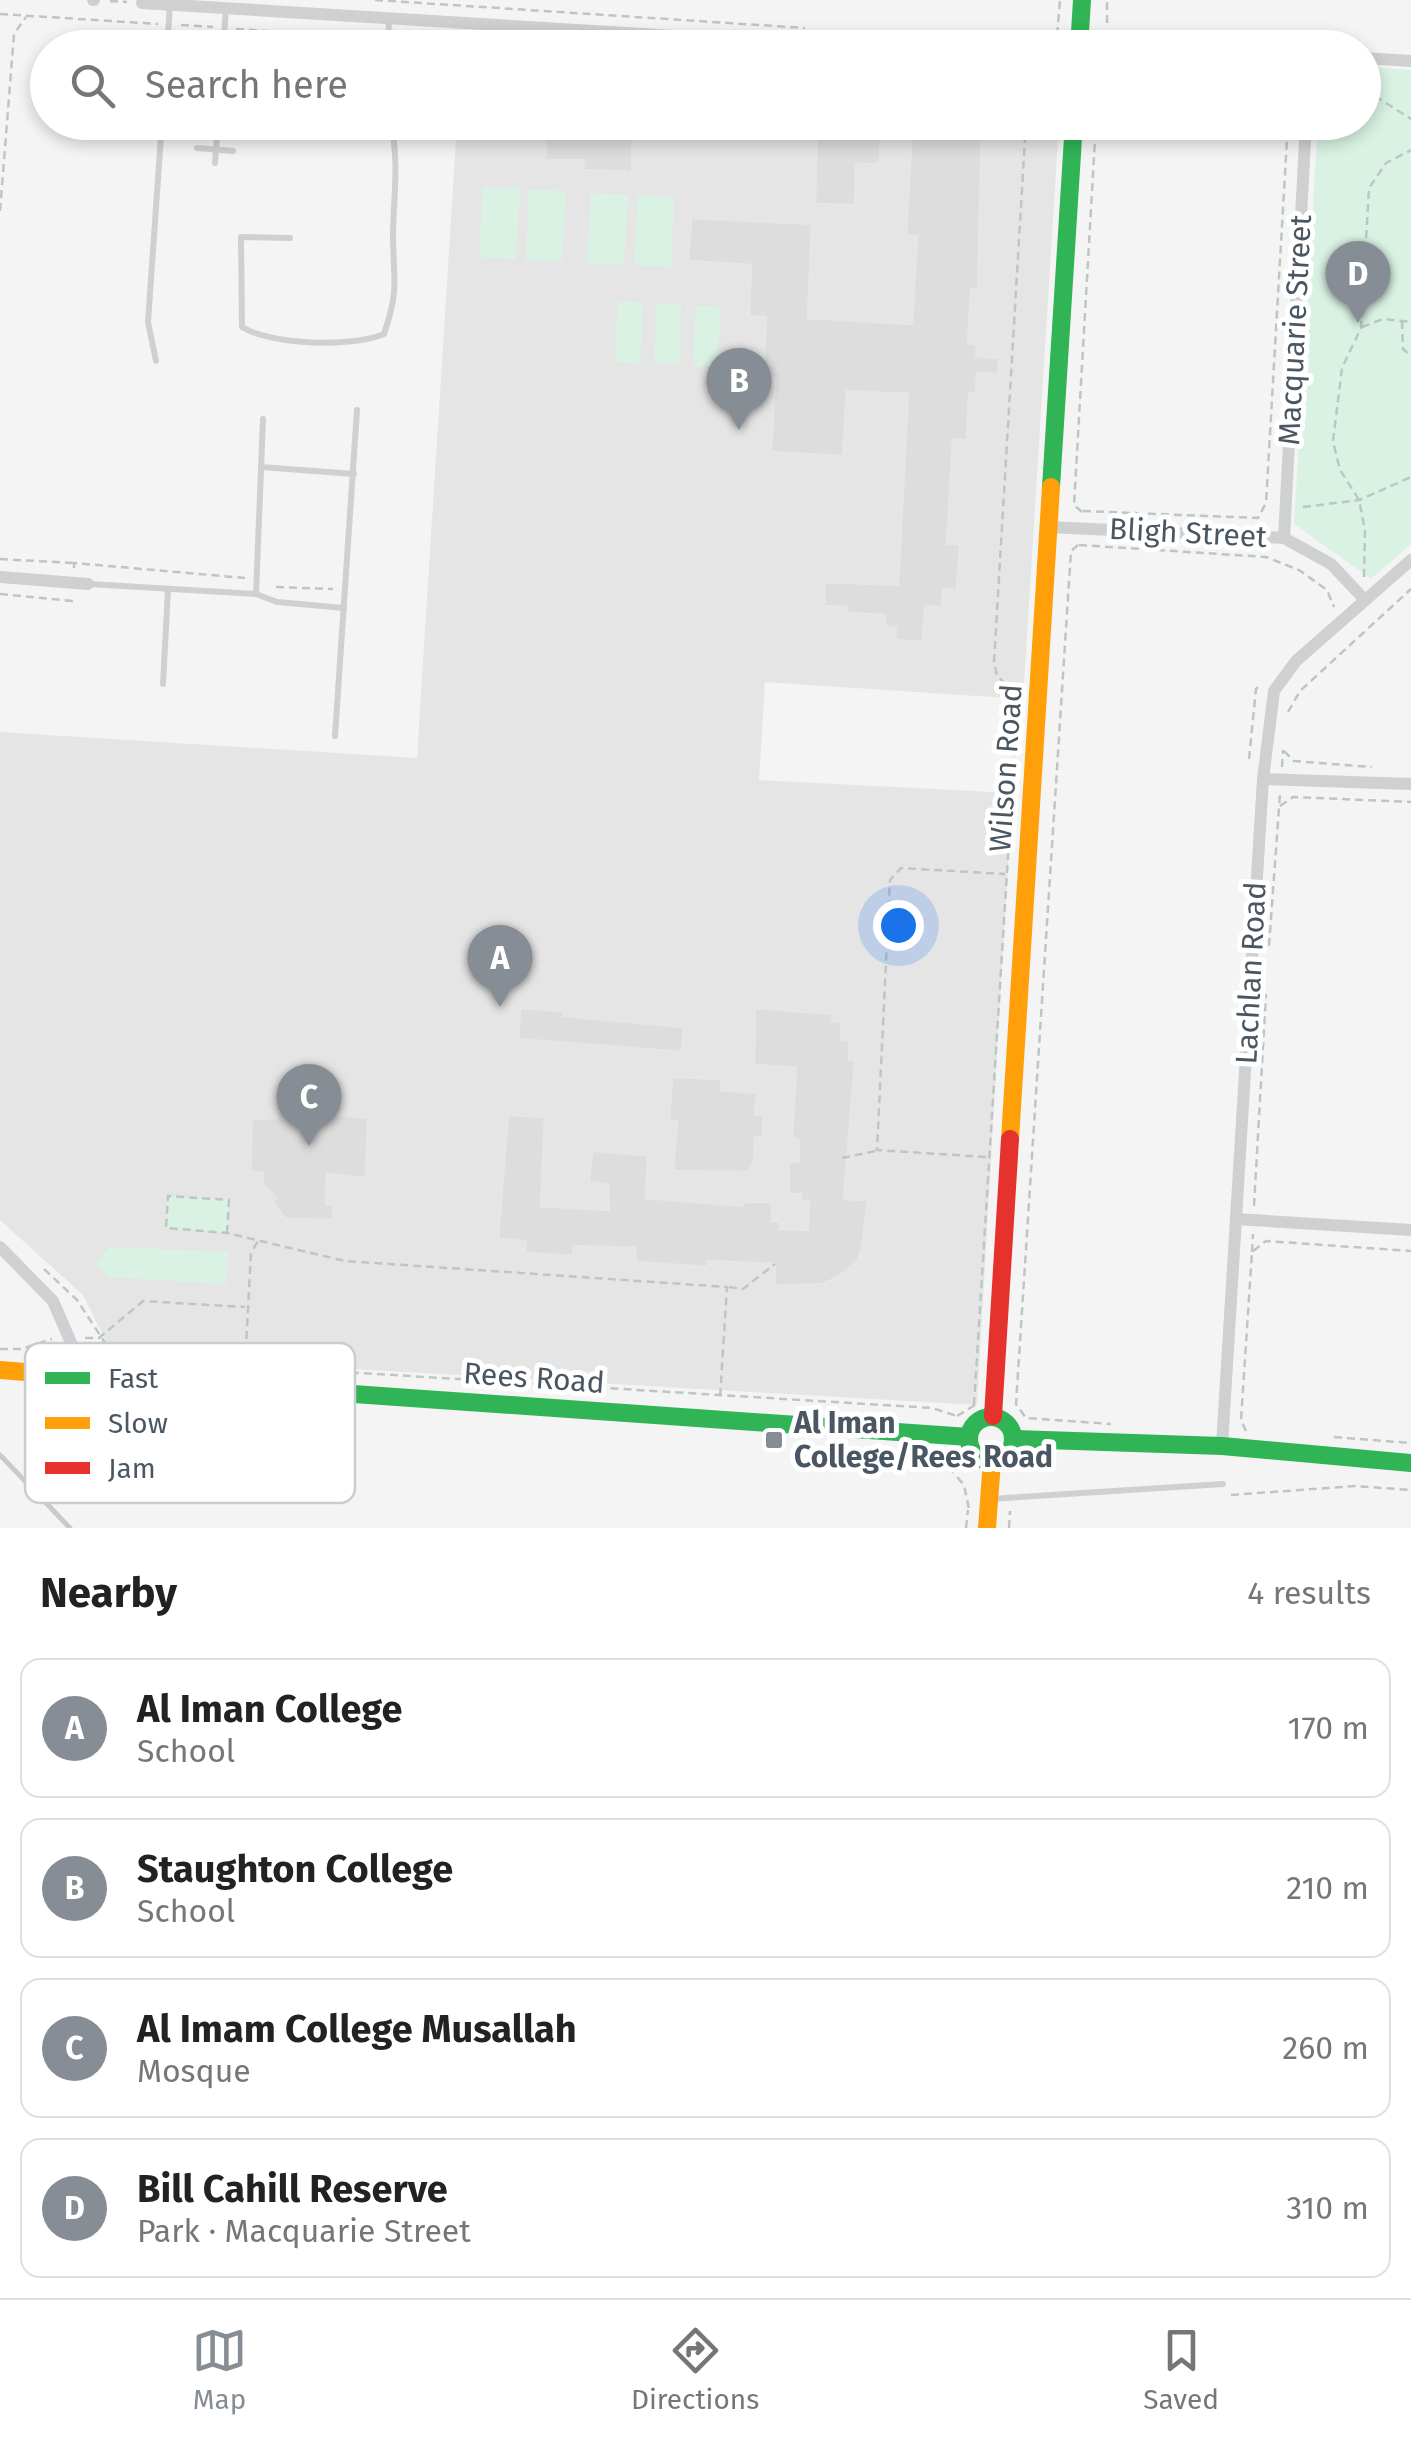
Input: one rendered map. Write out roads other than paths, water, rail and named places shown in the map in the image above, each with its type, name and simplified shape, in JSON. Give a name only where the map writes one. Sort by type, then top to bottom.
[{"type":"street","points":[[1081,30],[1082,0]]},
{"type":"street","points":[[142,3],[580,30]]},
{"type":"street","points":[[1381,59],[1411,61]]},
{"type":"street","name":"Wilson Road","points":[[993,1411],[1073,140]]},
{"type":"street","name":"Macquarie Street","points":[[1284,538],[1305,140]]},
{"type":"street","name":"Bligh Street","points":[[1049,526],[1284,538],[1331,564],[1365,600]]},
{"type":"street","name":"Lachlan Road","points":[[1222,1438],[1263,779],[1274,691],[1296,661],[1411,560]]},
{"type":"street","points":[[0,577],[88,584]]},
{"type":"street","points":[[1263,779],[1411,784]]},
{"type":"street","points":[[1236,1219],[1411,1230]]},
{"type":"street","points":[[0,1246],[53,1301],[72,1343]]},
{"type":"street","points":[[0,1370],[25,1372]]},
{"type":"street","name":"Rees Road","points":[[355,1394],[960,1437]]},
{"type":"street","points":[[993,1411],[1005,1422],[1013,1439],[1009,1452],[992,1461],[978,1456],[960,1437],[993,1411]]},
{"type":"street","points":[[1013,1439],[1222,1438],[1411,1462]]},
{"type":"street","points":[[988,1513],[992,1461]]},
{"type":"lane","points":[[168,30],[170,5]]},
{"type":"lane","points":[[224,30],[226,8]]},
{"type":"lane","points":[[389,18],[389,30]]},
{"type":"lane","points":[[156,361],[148,322],[161,140]]},
{"type":"lane","points":[[215,163],[217,140]]},
{"type":"lane","points":[[290,238],[241,237],[242,327],[256,336],[328,342],[370,340],[384,334],[398,293],[394,234],[399,163],[395,140]]},
{"type":"lane","points":[[197,148],[233,150]]},
{"type":"lane","points":[[336,736],[357,410]]},
{"type":"lane","points":[[256,594],[263,419]]},
{"type":"lane","points":[[261,467],[354,474]]},
{"type":"lane","points":[[88,584],[256,594],[277,602],[345,608]]},
{"type":"lane","points":[[163,684],[168,589]]},
{"type":"lane","points":[[988,1513],[1223,1484]]},
{"type":"railway","points":[[0,1455],[25,1481]]},
{"type":"railway","points":[[46,1503],[70,1528]]},
{"type":"place","name":"Bill Cahill Reserve","points":[[1358,323]]},
{"type":"place","name":"Staughton College","points":[[739,430]]},
{"type":"place","name":"Al Iman College","points":[[500,1007]]},
{"type":"place","name":"Al Imam College Musallah","points":[[309,1146]]},
{"type":"place","name":"Al Iman College/Rees Road","points":[[774,1440]]}]
